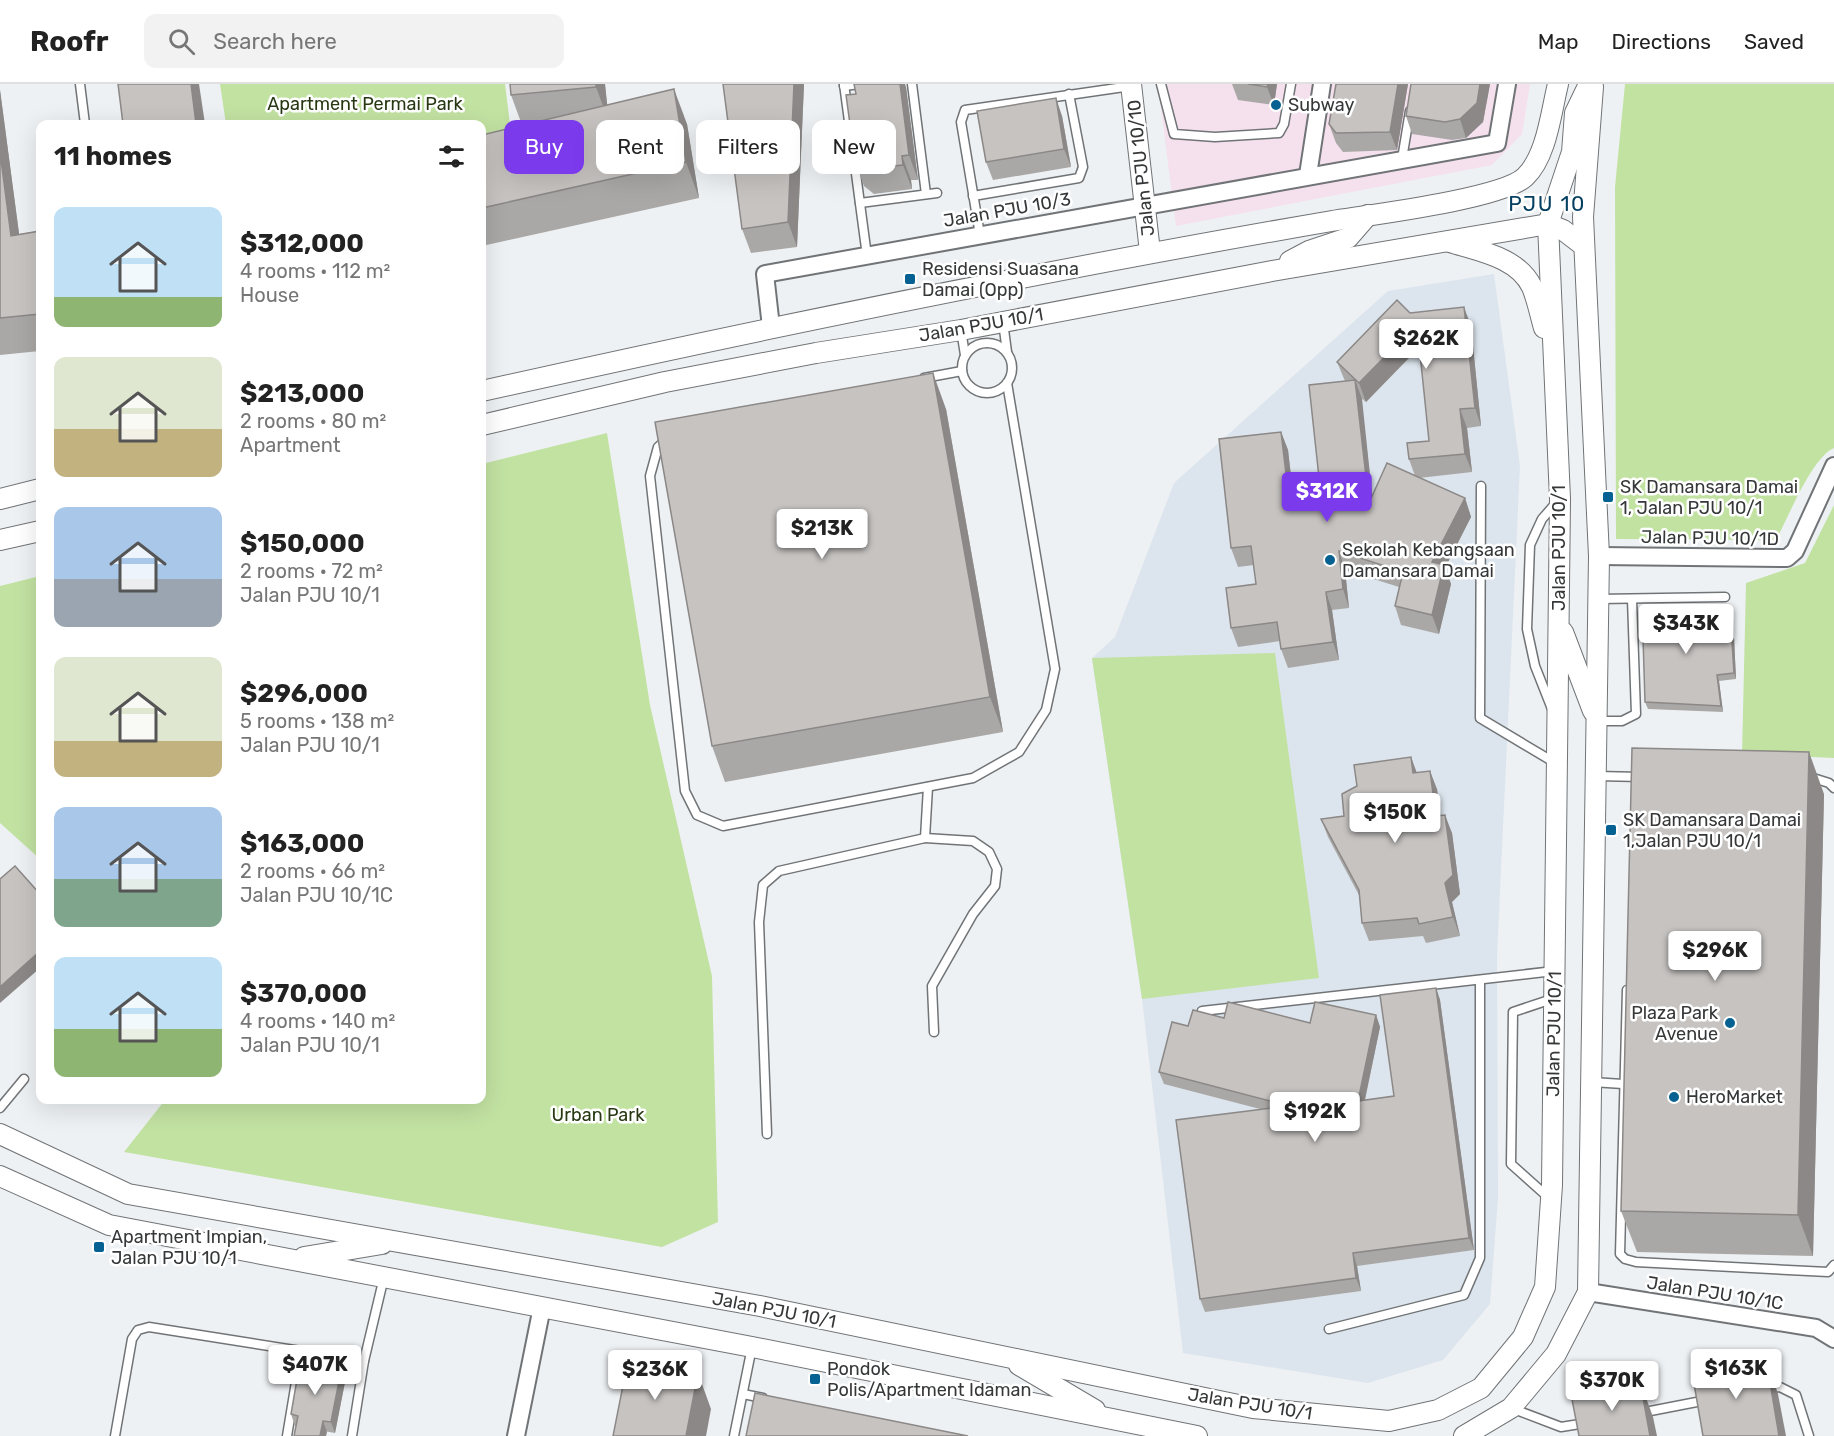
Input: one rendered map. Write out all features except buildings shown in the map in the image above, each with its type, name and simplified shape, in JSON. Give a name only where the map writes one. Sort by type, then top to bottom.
[{"type":"street","points":[[1308,175],[1322,84]]},
{"type":"street","name":"Jalan PJU 10/3","points":[[771,327],[765,274],[1308,175],[1497,144],[1507,84]]},
{"type":"street","name":"Jalan PJU 10/1","points":[[486,390],[771,327],[1150,252],[1406,210],[1492,191],[1524,178],[1538,156],[1558,84]]},
{"type":"street","points":[[1584,246],[1563,230],[1548,224],[1572,152],[1575,113],[1591,84]]},
{"type":"street","name":"Jalan PJU 10/1","points":[[1464,1436],[1511,1408],[1556,1354],[1588,1292],[1599,599],[1599,556],[1584,246],[1585,170],[1591,84]]},
{"type":"street","name":"Jalan PJU 10/10","points":[[1131,85],[1150,252]]},
{"type":"street","points":[[1272,271],[1309,251],[1348,238],[1368,215]]},
{"type":"street","name":"Jalan PJU 10/1","points":[[0,1134],[128,1194],[760,1306],[1253,1408],[1389,1422],[1438,1410],[1480,1388],[1522,1337],[1545,1287],[1551,1201],[1559,726],[1560,499],[1548,224],[1272,271],[961,330],[816,353],[665,382],[486,423]]},
{"type":"street","points":[[1448,241],[1507,261],[1522,273],[1531,285],[1552,354]]},
{"type":"street","name":"Jalan PJU 10/1D","points":[[1599,556],[1787,558],[1795,551],[1834,466]]},
{"type":"street","points":[[0,499],[36,490]]},
{"type":"street","points":[[0,540],[36,532]]},
{"type":"street","points":[[1559,621],[1597,721]]},
{"type":"street","points":[[0,1176],[110,1225],[752,1347],[1197,1436]]},
{"type":"street","points":[[293,1259],[396,1242]]},
{"type":"street","name":"Jalan PJU 10/1C","points":[[1588,1292],[1816,1328],[1834,1338]]},
{"type":"street","points":[[516,1436],[542,1307]]},
{"type":"street","points":[[1006,1357],[1107,1418]]},
{"type":"lane","points":[[80,84],[84,120]]},
{"type":"lane","points":[[860,84],[844,85],[867,256]]},
{"type":"lane","points":[[912,84],[926,194]]},
{"type":"lane","points":[[1161,84],[1174,134],[1215,137],[1279,134],[1284,124],[1291,84]]},
{"type":"lane","points":[[980,235],[961,122],[965,110],[1131,85]]},
{"type":"lane","points":[[973,196],[1079,178],[1083,167],[1070,94]]},
{"type":"lane","points":[[1402,159],[1410,105]]},
{"type":"lane","points":[[860,203],[937,192]]},
{"type":"lane","points":[[672,434],[658,447],[650,476],[685,791],[697,815],[723,826],[973,778],[1019,752],[1046,710],[1055,669],[1007,383],[1012,368],[1007,352],[1003,321]]},
{"type":"lane","points":[[961,330],[965,356],[962,371],[970,386],[985,393],[993,392],[1007,383]]},
{"type":"lane","points":[[965,356],[970,349],[985,342],[994,343],[1007,352]]},
{"type":"lane","points":[[914,380],[962,371]]},
{"type":"lane","points":[[1481,486],[1480,718],[1557,765]]},
{"type":"lane","points":[[1559,726],[1535,666],[1527,629],[1530,545],[1542,519],[1560,499]]},
{"type":"lane","points":[[1599,599],[1725,597]]},
{"type":"lane","points":[[1597,721],[1622,721],[1636,714],[1632,599]]},
{"type":"lane","points":[[1596,776],[1646,777]]},
{"type":"lane","points":[[1634,777],[1634,788]]},
{"type":"lane","points":[[1801,777],[1813,777],[1829,783],[1834,788]]},
{"type":"lane","points":[[925,838],[928,787]]},
{"type":"lane","points":[[767,1134],[759,922],[763,885],[780,871],[925,838],[973,841],[989,852],[997,869],[994,886],[973,914],[932,986],[934,1032]]},
{"type":"lane","points":[[1202,1011],[1555,971]]},
{"type":"lane","points":[[1627,978],[1618,1246],[1625,1259],[1828,1272],[1834,1265]]},
{"type":"lane","points":[[1329,1329],[1464,1295],[1468,1286],[1480,1258],[1480,980]]},
{"type":"lane","points":[[1551,1201],[1511,1164],[1513,1012],[1555,998]]},
{"type":"lane","points":[[0,1108],[24,1079]]},
{"type":"lane","points":[[1592,1082],[1623,1084]]},
{"type":"lane","points":[[352,1436],[364,1361],[384,1277]]},
{"type":"lane","points":[[115,1436],[132,1339],[138,1330],[149,1327],[364,1361]]},
{"type":"lane","points":[[734,1436],[752,1347]]},
{"type":"lane","points":[[287,1436],[301,1352]]},
{"type":"lane","points":[[1758,1389],[1780,1387],[1796,1395],[1809,1436]]},
{"type":"lane","points":[[743,1394],[777,1401]]},
{"type":"lane","points":[[1631,1414],[1717,1398]]},
{"type":"lane","points":[[1511,1408],[1562,1432],[1596,1421]]},
{"type":"shaded area","points":[[1158,84],[1530,84],[1522,134],[1492,165],[1176,226]]},
{"type":"shaded area","name":"Sekolah Kebangsaan Damansara Damai","points":[[1494,274],[1520,466],[1497,956],[1498,1198],[1490,1304],[1443,1360],[1368,1383],[1183,1353],[1142,999],[1092,658],[1115,637],[1174,483],[1388,291]]},
{"type":"green space","name":"Apartment Permai Park","points":[[220,84],[505,84],[510,120],[504,120],[504,150],[486,155],[486,120],[225,120]]},
{"type":"green space","points":[[1625,84],[1834,84],[1834,448],[1817,463],[1809,475],[1776,540],[1616,539],[1615,187]]},
{"type":"green space","name":"Urban Park","points":[[607,433],[650,705],[712,976],[718,1222],[662,1247],[124,1152],[162,1104],[486,1104],[486,463]]},
{"type":"green space","points":[[1834,505],[1834,758],[1742,754],[1746,583],[1805,563]]},
{"type":"green space","points":[[36,577],[36,855],[0,823],[0,586]]},
{"type":"green space","points":[[1275,653],[1319,978],[1142,999],[1092,658]]},
{"type":"place","name":"Subway","points":[[1276,105]]},
{"type":"place","name":"Residensi Suasana Damai (Opp)","points":[[910,279]]},
{"type":"place","name":"SK Damansara Damai 1, Jalan PJU 10/1","points":[[1608,497]]},
{"type":"place","name":"Sekolah Kebangsaan Damansara Damai","points":[[1330,560]]},
{"type":"place","name":"SK Damansara Damai 1,Jalan PJU 10/1","points":[[1611,830]]},
{"type":"place","name":"Plaza Park Avenue","points":[[1730,1023]]},
{"type":"place","name":"HeroMarket","points":[[1674,1097]]},
{"type":"place","name":"Apartment Impian, Jalan PJU 10/1","points":[[99,1247]]},
{"type":"place","name":"Pondok Polis/Apartment Idaman","points":[[815,1379]]},
{"type":"district","name":"PJU 10","points":[[1547,204]]}]
